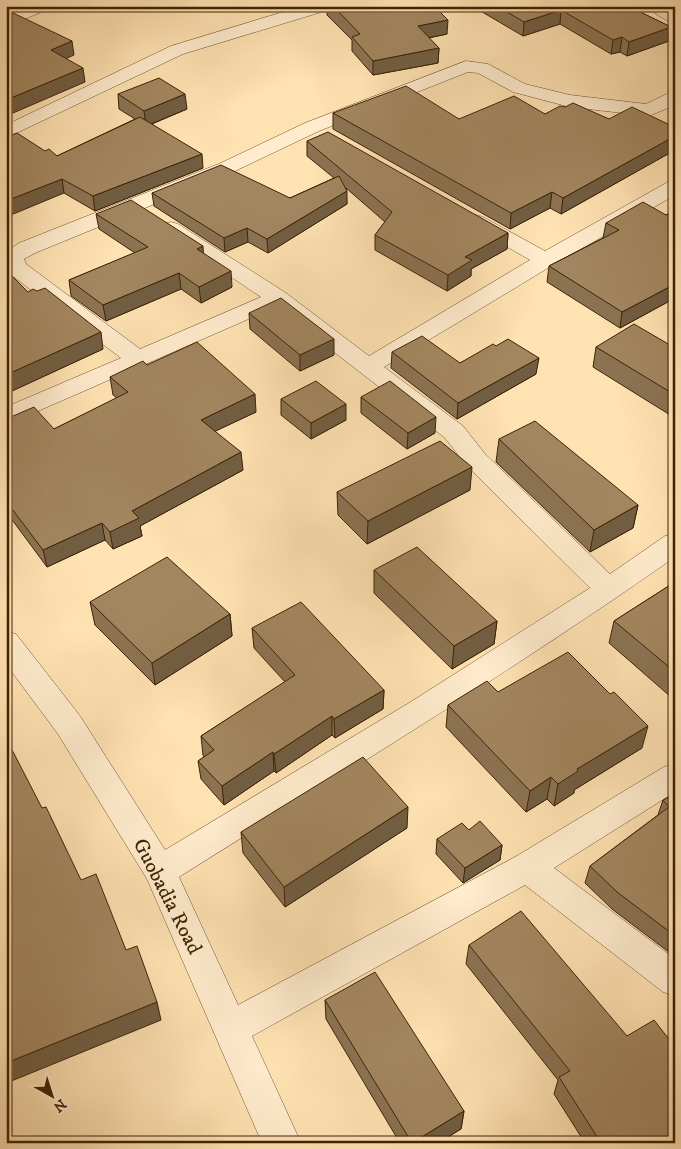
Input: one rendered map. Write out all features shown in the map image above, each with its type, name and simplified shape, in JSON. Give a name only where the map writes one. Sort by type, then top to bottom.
[{"type":"street","points":[[6,22],[40,6]]},
{"type":"street","points":[[6,132],[177,50],[322,6]]},
{"type":"street","points":[[630,6],[675,34]]},
{"type":"street","points":[[138,359],[13,264],[13,260],[18,253],[228,167],[312,127],[466,66],[482,68],[519,88],[570,101],[649,110],[668,101],[675,95]]},
{"type":"street","points":[[649,110],[657,121],[663,124]]},
{"type":"street","points":[[312,127],[336,141]]},
{"type":"street","points":[[368,367],[544,260],[675,186]]},
{"type":"street","points":[[134,204],[278,298],[454,432],[476,460],[609,590]]},
{"type":"street","points":[[460,212],[544,260]]},
{"type":"street","points":[[6,417],[278,298]]},
{"type":"street","points":[[160,871],[444,696],[609,590],[675,543]]},
{"type":"street","name":"Guobadia Road","points":[[6,642],[69,725],[160,871],[282,1143]]},
{"type":"street","points":[[231,1028],[528,867],[675,776]]},
{"type":"street","points":[[528,867],[675,980]]},
{"type":"building","points":[[333,6],[434,6],[448,20],[418,26],[439,48],[373,61],[352,37],[360,34]]},
{"type":"building","points":[[497,6],[628,6],[671,27],[629,42],[622,37],[613,40],[561,10],[524,22]]},
{"type":"building","points":[[11,12],[72,41],[51,50],[83,68],[6,100],[6,14]]},
{"type":"building","points":[[159,78],[185,94],[144,111],[118,94]]},
{"type":"building","points":[[406,86],[459,119],[514,96],[545,114],[560,106],[565,107],[573,103],[609,119],[632,107],[670,125],[674,121],[675,136],[563,198],[552,192],[511,213],[333,113]]},
{"type":"building","points":[[140,117],[202,154],[93,196],[62,179],[6,201],[6,137],[17,133],[45,151],[49,149],[57,156]]},
{"type":"building","points":[[328,132],[508,233],[465,257],[472,260],[448,275],[375,235],[392,212],[307,141]]},
{"type":"building","points":[[221,165],[290,198],[339,176],[347,191],[267,239],[247,228],[224,238],[152,193]]},
{"type":"building","points":[[131,200],[203,246],[197,249],[231,271],[199,287],[179,273],[103,305],[69,280],[148,247],[96,214]]},
{"type":"building","points":[[643,202],[666,215],[675,211],[675,284],[622,312],[549,266],[619,230],[606,223]]},
{"type":"building","points":[[6,270],[28,292],[33,289],[37,291],[45,288],[101,332],[8,374],[6,372]]},
{"type":"building","points":[[281,298],[334,339],[300,355],[249,313]]},
{"type":"building","points":[[634,324],[670,345],[675,342],[675,395],[596,347]]},
{"type":"building","points":[[422,336],[460,363],[493,344],[496,346],[508,339],[539,358],[458,403],[392,352]]},
{"type":"building","points":[[197,342],[255,394],[201,420],[241,452],[132,511],[139,518],[110,532],[102,523],[43,550],[6,501],[6,419],[34,407],[54,429],[128,392],[110,377],[143,361],[147,365]]},
{"type":"building","points":[[316,381],[346,404],[311,423],[281,399]]},
{"type":"building","points":[[390,381],[436,417],[408,433],[361,397]]},
{"type":"building","points":[[535,421],[638,505],[594,530],[499,439]]},
{"type":"building","points":[[440,441],[472,467],[368,521],[337,492]]},
{"type":"building","points":[[417,547],[497,621],[454,646],[374,570]]},
{"type":"building","points":[[167,557],[230,614],[152,663],[90,602]]},
{"type":"building","points":[[675,582],[675,672],[614,621]]},
{"type":"building","points":[[301,602],[384,690],[334,719],[332,716],[222,786],[198,761],[214,750],[201,736],[295,675],[252,628]]},
{"type":"building","points":[[568,652],[610,694],[614,692],[648,726],[577,769],[578,771],[558,784],[551,777],[530,791],[448,705],[487,681],[498,692]]},
{"type":"building","points":[[6,742],[8,742],[42,808],[46,807],[81,880],[96,874],[126,950],[137,946],[157,1002],[6,1063]]},
{"type":"building","points":[[363,757],[408,807],[284,887],[241,832]]},
{"type":"building","points":[[675,794],[675,936],[617,892],[590,866],[669,807],[663,800]]},
{"type":"building","points":[[480,821],[502,845],[465,868],[437,839],[462,823],[469,830]]},
{"type":"building","points":[[521,911],[627,1036],[654,1020],[668,1038],[675,1033],[675,1143],[601,1143],[559,1077],[570,1071],[469,945]]},
{"type":"building","points":[[375,972],[464,1111],[412,1143],[325,1000]]}]
